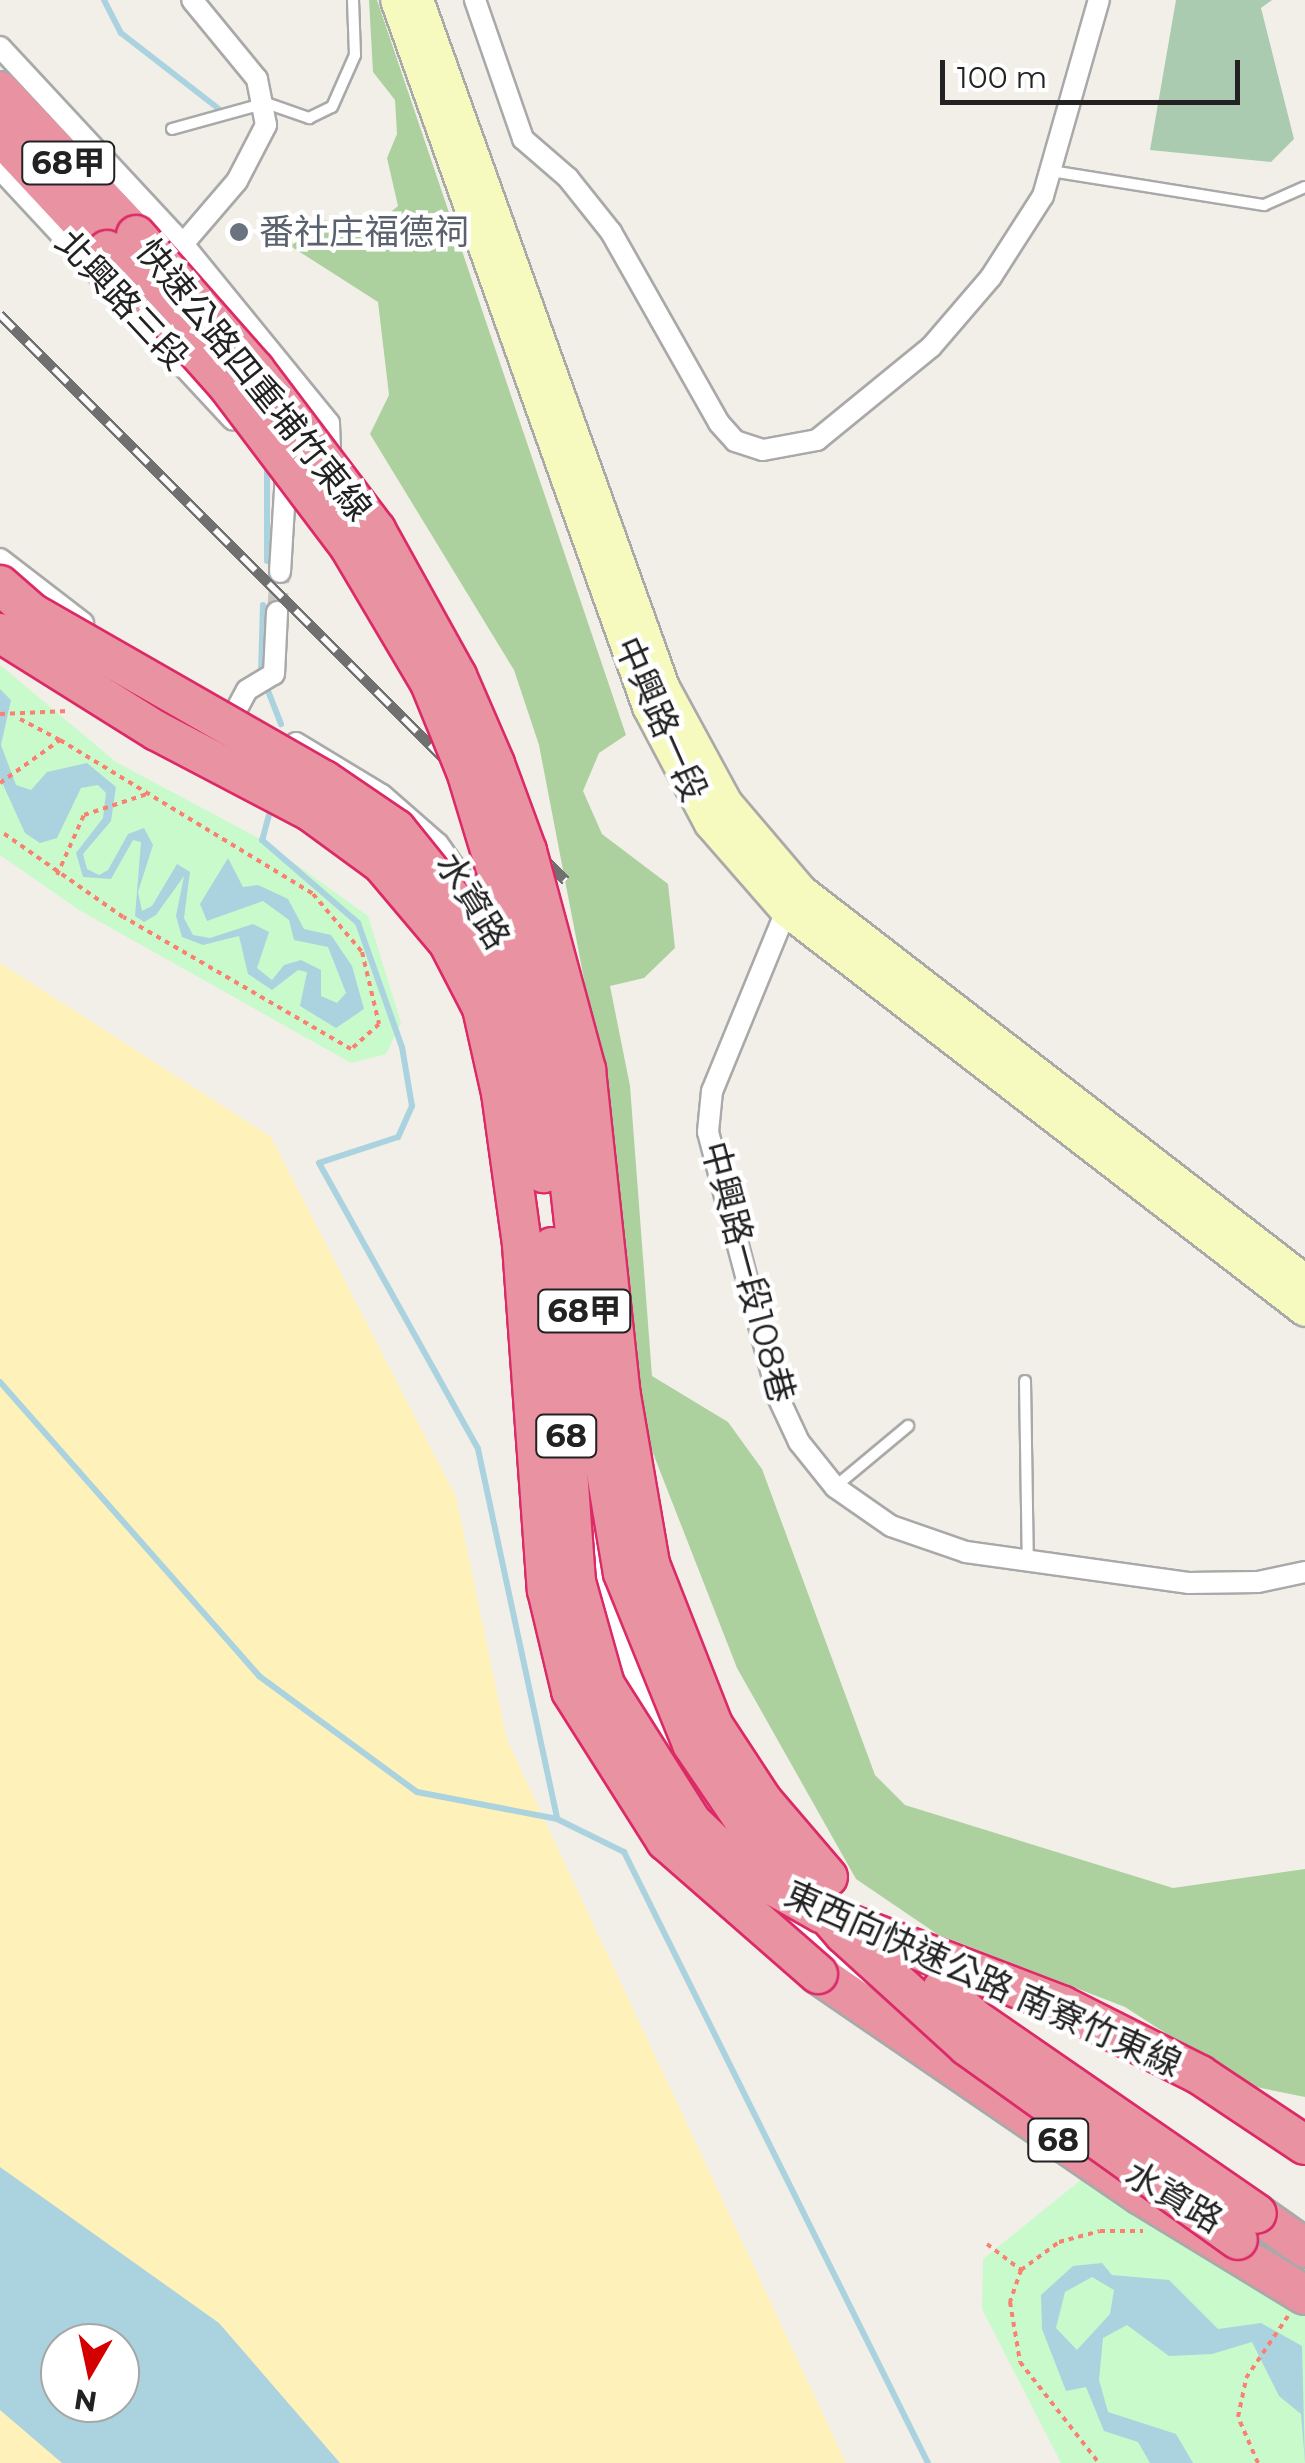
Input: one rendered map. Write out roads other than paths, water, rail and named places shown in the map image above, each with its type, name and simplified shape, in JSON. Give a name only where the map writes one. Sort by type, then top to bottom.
[{"type":"highway","name":"快速公路四重埔竹東線","points":[[0,91],[121,243],[349,546],[430,684],[466,771],[557,1071],[593,1389],[622,1573],[692,1744],[743,1820],[844,1934],[967,2046],[1247,2227]]},
{"type":"highway","name":"快速公路四重埔竹東線","points":[[0,135],[121,243]]},
{"type":"highway","name":"東西向快速公路 南寮竹東線","points":[[0,585],[48,623],[324,780],[396,830],[476,928],[512,1000],[532,1088],[552,1246],[576,1582],[605,1684],[692,1822],[738,1866],[820,1912],[1063,2006],[1200,2076],[1305,2145]]},
{"type":"highway","name":"東西向快速公路 南寮竹東線","points":[[0,632],[157,731],[311,812],[382,864],[448,942],[482,1008],[501,1093],[522,1246],[547,1590],[561,1653],[571,1691],[602,1748],[666,1840],[818,1974],[917,2046],[1301,2297]]},
{"type":"highway","name":"68甲","points":[[1247,2227],[1305,2248]]},
{"type":"highway","name":"68甲","points":[[1247,2227],[1301,2297]]},
{"type":"main road","name":"中興路一段","points":[[396,0],[648,707],[710,824],[786,911],[1305,1311]]},
{"type":"main road","name":"中興路一段","points":[[418,0],[664,686],[727,803],[802,891],[1305,1280]]},
{"type":"street","points":[[184,244],[244,170],[266,126],[266,103],[257,80],[192,0]]},
{"type":"street","points":[[475,0],[523,139],[568,178],[611,232],[719,423],[735,441],[763,450],[818,440],[931,347],[1025,228],[1050,171],[1099,0]]},
{"type":"street","points":[[0,47],[184,244],[328,423],[330,447],[301,472],[286,473],[280,572]]},
{"type":"street","name":"北興路三段","points":[[0,169],[286,473]]},
{"type":"street","name":"水資路","points":[[0,559],[117,645],[382,795],[438,844],[492,920],[518,979],[541,1076],[587,1476]]},
{"type":"street","name":"水資路","points":[[0,611],[111,686],[317,798],[390,848],[461,937],[486,991],[509,1081],[614,1625],[657,1726],[682,1833],[730,1881],[1026,2109],[1305,2275]]},
{"type":"street","points":[[216,746],[247,690],[274,674],[277,612]]},
{"type":"street","name":"中興路一段108巷","points":[[786,911],[712,1091],[708,1132],[778,1397],[799,1442],[835,1487],[891,1526],[1028,1565],[1188,1584],[1258,1582],[1305,1572]]},
{"type":"street","name":"水資路","points":[[657,1726],[854,1973]]},
{"type":"lane","points":[[172,129],[266,103],[310,118],[332,107],[355,54],[353,0]]},
{"type":"lane","points":[[1050,171],[1264,204],[1305,187]]},
{"type":"lane","points":[[1025,1381],[1028,1565]]},
{"type":"lane","points":[[835,1487],[908,1426]]},
{"type":"water","points":[[0,689],[11,700],[1,745],[16,785],[31,790],[47,772],[87,763],[116,787],[111,821],[83,854],[87,869],[99,875],[108,870],[128,834],[144,828],[153,845],[138,892],[142,911],[152,906],[177,864],[190,872],[184,918],[193,935],[210,938],[253,924],[269,932],[257,968],[272,980],[284,965],[301,960],[321,970],[321,996],[337,1003],[346,993],[328,947],[294,940],[289,920],[263,901],[207,921],[200,904],[228,858],[243,887],[258,885],[288,899],[304,929],[331,935],[352,966],[364,1009],[336,1028],[300,1006],[307,972],[298,970],[272,990],[248,974],[239,936],[203,945],[182,937],[176,916],[184,876],[156,915],[144,922],[135,916],[141,842],[133,840],[111,879],[83,877],[76,853],[103,818],[106,793],[98,785],[81,788],[57,838],[40,843],[25,833],[0,778]]},
{"type":"water","points":[[0,2167],[219,2323],[340,2463],[62,2463],[0,2410]]},
{"type":"water","points":[[1102,2263],[1112,2275],[1169,2280],[1218,2329],[1261,2323],[1302,2346],[1305,2463],[1301,2414],[1279,2396],[1252,2342],[1212,2354],[1169,2356],[1127,2325],[1103,2338],[1099,2380],[1108,2412],[1176,2434],[1193,2463],[1150,2463],[1138,2442],[1104,2431],[1086,2387],[1066,2391],[1042,2329],[1041,2295],[1073,2266]],"holes":[[[1092,2277],[1114,2290],[1110,2314],[1077,2350],[1056,2328],[1065,2292]]]},
{"type":"waterway","points":[[104,0],[121,33],[219,109]]},
{"type":"waterway","points":[[267,471],[267,561]]},
{"type":"waterway","points":[[263,605],[261,673],[281,724]]},
{"type":"waterway","points":[[270,811],[262,840],[358,923],[402,1047],[412,1106],[398,1137],[319,1163],[478,1449],[557,1819]]},
{"type":"waterway","points":[[0,1382],[259,1676],[417,1792],[557,1819],[624,1852],[928,2463]]},
{"type":"tunnel","points":[[277,612],[280,572]]},
{"type":"railway","points":[[0,315],[566,881]]},
{"type":"place","name":"番社庄福德祠","points":[[239,232]]}]
